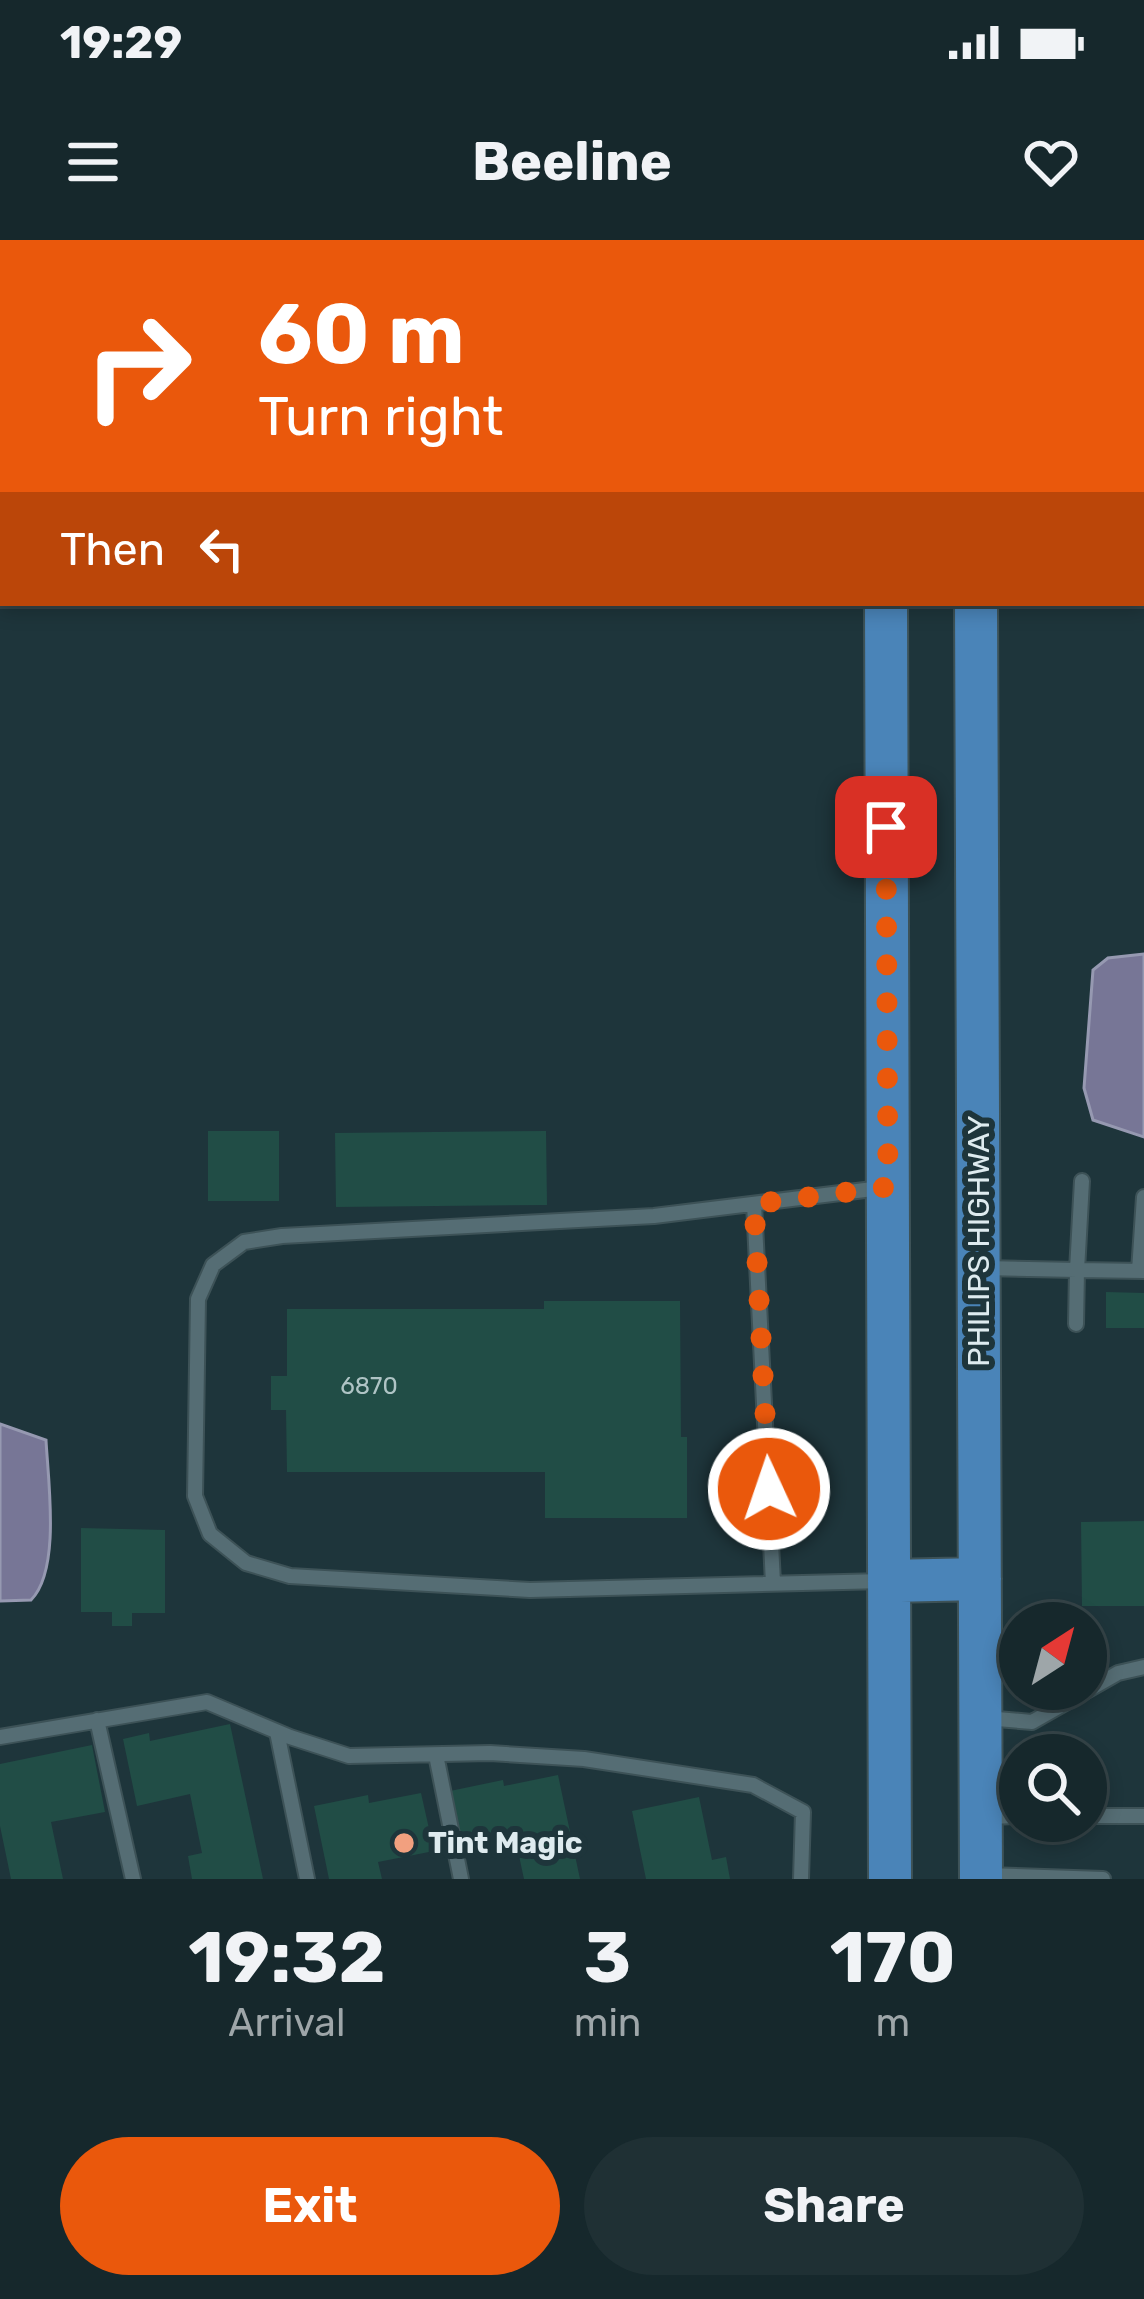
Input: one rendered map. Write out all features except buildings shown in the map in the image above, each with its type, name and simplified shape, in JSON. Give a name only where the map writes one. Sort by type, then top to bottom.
[{"type":"main road","points":[[886,606],[890,1879]]},
{"type":"main road","name":"PHILIPS HIGHWAY","points":[[976,606],[980,1718],[999,1812]]},
{"type":"main road","points":[[889,1581],[980,1579]]},
{"type":"main road","name":"PHILIPS HIGHWAY","points":[[981,1877],[999,1820]]},
{"type":"lane","points":[[1076,1324],[1082,1181]]},
{"type":"lane","points":[[888,1187],[654,1216],[281,1236],[244,1242],[213,1265],[198,1299],[195,1496],[209,1534],[246,1562],[290,1576],[530,1590],[889,1581]]},
{"type":"lane","points":[[979,1268],[1141,1271],[1144,1196]]},
{"type":"lane","points":[[754,1204],[773,1583]]},
{"type":"lane","points":[[980,1718],[1032,1722],[1118,1673],[1144,1667]]},
{"type":"lane","points":[[0,1737],[207,1702],[349,1756],[490,1753],[584,1759],[753,1785],[803,1812],[801,1879]]},
{"type":"lane","points":[[98,1720],[133,1879]]},
{"type":"lane","points":[[277,1732],[307,1879]]},
{"type":"lane","points":[[436,1755],[461,1879]]},
{"type":"lane","points":[[1107,1816],[1144,1816]]},
{"type":"lane","points":[[981,1877],[1103,1879]]},
{"type":"water","points":[[1144,954],[1144,1137],[1093,1120],[1084,1088],[1093,970],[1108,958]]},
{"type":"water","points":[[0,1424],[46,1440],[49,1547],[40,1586],[31,1600],[0,1601]]},
{"type":"place","name":"Tint Magic","points":[[404,1843]]},
{"type":"route","points":[[769,1489],[754,1204],[888,1187],[886,827]]}]
